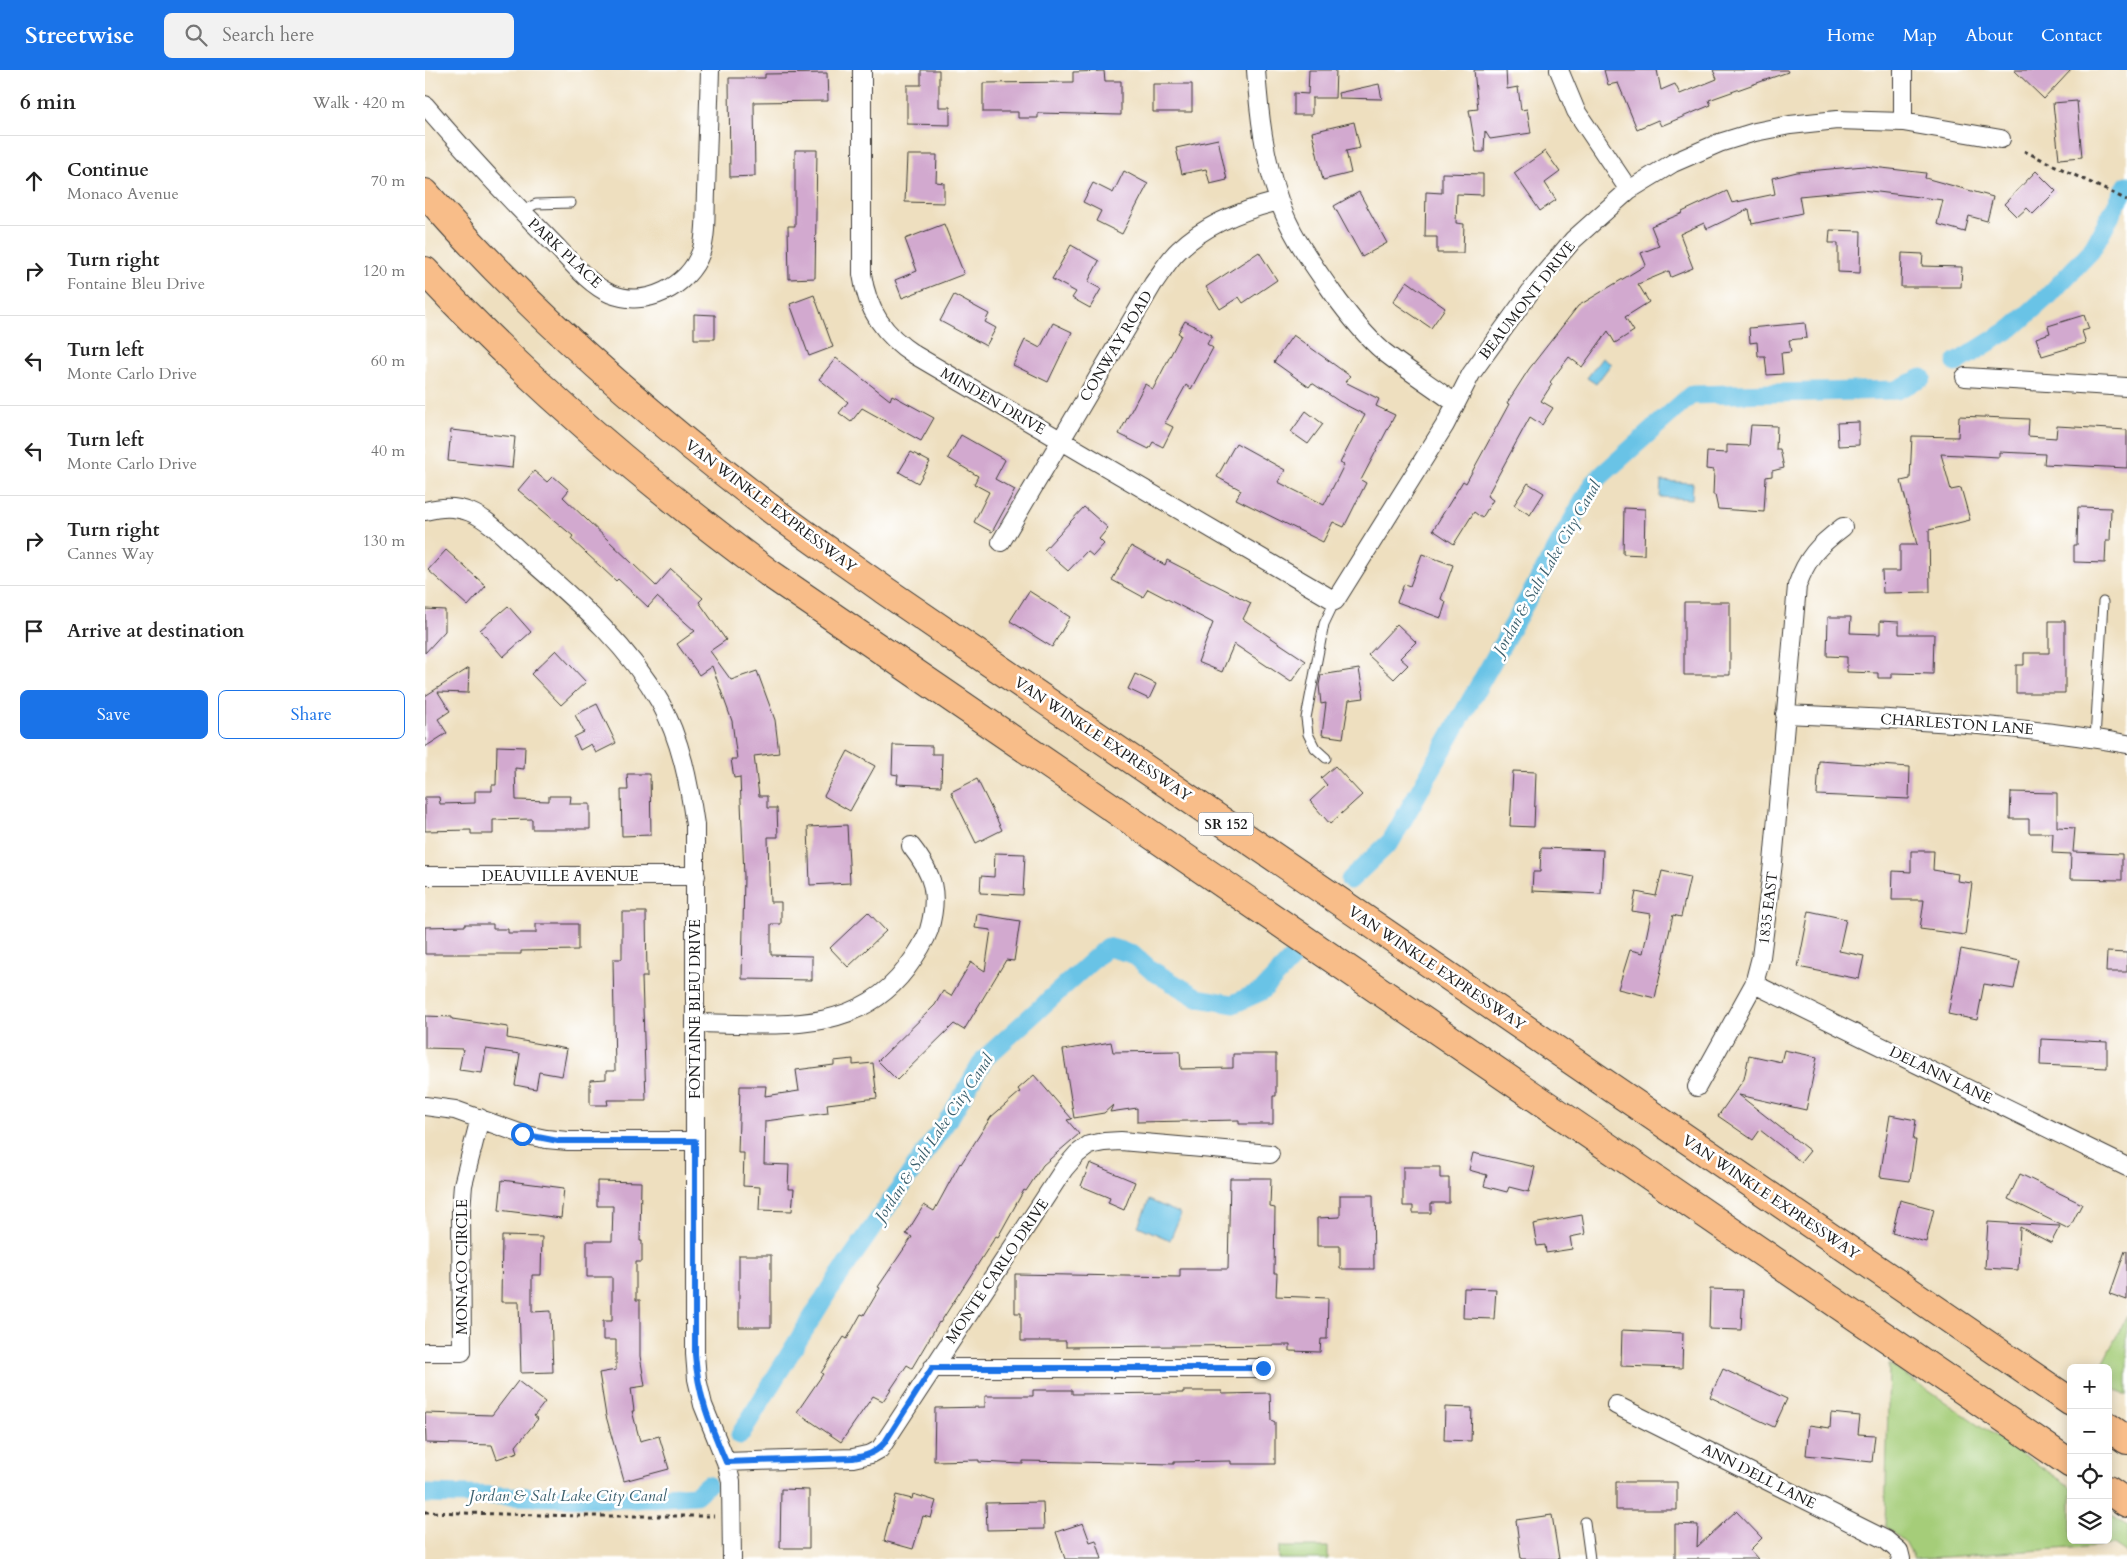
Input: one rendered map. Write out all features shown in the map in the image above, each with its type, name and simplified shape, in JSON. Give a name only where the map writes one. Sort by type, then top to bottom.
[{"type":"main road","name":"VAN WINKLE EXPRESSWAY","points":[[425,193],[544,317],[647,411],[759,501],[892,595],[2067,1399]]},
{"type":"main road","points":[[425,271],[517,364],[597,436],[713,531],[769,572],[2067,1461]]},
{"type":"main road","points":[[2112,1430],[2127,1440]]},
{"type":"main road","points":[[2112,1493],[2127,1503]]},
{"type":"street","name":"PARK PLACE","points":[[425,105],[521,211],[594,283],[610,293],[627,298],[648,297],[680,282],[697,260],[703,241],[710,70]]},
{"type":"street","name":"MINDEN DRIVE","points":[[862,70],[862,274],[868,302],[874,315],[891,338],[903,348],[1335,601]]},
{"type":"street","points":[[1256,70],[1258,109],[1266,154],[1279,201],[1289,225],[1310,260],[1349,314],[1383,351],[1455,403]]},
{"type":"street","points":[[1559,70],[1577,111],[1629,190]]},
{"type":"street","points":[[1903,70],[1903,122]]},
{"type":"street","name":"BEAUMONT DRIVE","points":[[1335,601],[1445,425],[1471,374],[1538,281],[1573,240],[1629,190],[1673,163],[1719,143],[1790,124],[1837,120],[1903,122],[2001,139]]},
{"type":"street","name":"CONWAY ROAD","points":[[1001,542],[1153,284],[1179,250],[1208,229],[1246,209],[1279,201]]},
{"type":"street","points":[[1965,376],[2127,387]]},
{"type":"street","name":"FONTAINE BLEU DRIVE","points":[[425,511],[437,508],[455,508],[471,513],[492,526],[593,617],[625,651],[660,702],[678,743],[689,783],[695,825],[695,1354],[697,1379],[703,1405],[726,1462],[731,1481],[732,1559]]},
{"type":"street","name":"1835 EAST","points":[[1697,1087],[1754,984],[1761,957],[1770,897],[1797,586],[1809,558],[1821,544],[1843,527]]},
{"type":"street","name":"CHARLESTON LANE","points":[[1785,714],[1964,723],[2127,744]]},
{"type":"street","points":[[696,1024],[813,1023],[854,1011],[880,996],[896,983],[915,958],[927,937],[934,911],[933,884],[925,864],[911,846]]},
{"type":"street","name":"DEAUVILLE AVENUE","points":[[425,876],[696,876]]},
{"type":"street","name":"DELANN LANE","points":[[1754,984],[2127,1167]]},
{"type":"street","points":[[425,1106],[455,1110],[522,1134],[552,1140],[695,1141]]},
{"type":"street","name":"MONACO CIRCLE","points":[[425,1352],[462,1352],[461,1210],[463,1186],[480,1118]]},
{"type":"street","name":"MONTE CARLO DRIVE","points":[[726,1462],[853,1458],[871,1454],[880,1449],[1064,1169],[1077,1154],[1089,1145],[1121,1141],[1270,1154]]},
{"type":"street","points":[[932,1368],[1263,1368]]},
{"type":"street","name":"ANN DELL LANE","points":[[1616,1405],[1886,1540],[1900,1555]]},
{"type":"lane","points":[[521,211],[536,204],[571,203]]},
{"type":"lane","points":[[1326,758],[1315,748],[1308,734],[1306,718],[1324,624],[1335,601]]},
{"type":"lane","points":[[2095,739],[2103,602]]},
{"type":"lane","points":[[1585,1522],[1590,1559]]},
{"type":"path","points":[[2024,152],[2127,200]]},
{"type":"path","points":[[425,1512],[581,1516],[717,1516]]},
{"type":"green space","points":[[2127,1316],[2127,1396],[2112,1387],[2112,1364],[2102,1364]]},
{"type":"green space","points":[[1889,1364],[2067,1484],[2067,1544],[2112,1544],[2112,1516],[2127,1526],[2127,1554],[2114,1545],[1914,1559],[1905,1542],[1885,1526]]},
{"type":"green space","points":[[1279,1547],[1328,1547],[1328,1559],[1279,1559]]},
{"type":"water","points":[[1602,358],[1611,364],[1596,384],[1587,378]]},
{"type":"water","points":[[1661,481],[1693,483],[1692,499],[1660,497]]},
{"type":"water","points":[[1149,1200],[1181,1214],[1170,1240],[1138,1226]]},
{"type":"building","points":[[921,70],[939,70],[939,107],[950,107],[950,125],[907,124],[907,85],[921,85]]},
{"type":"building","points":[[1309,70],[1336,70],[1335,98],[1312,98],[1312,115],[1294,115],[1294,93],[1308,94]]},
{"type":"building","points":[[1474,70],[1506,70],[1507,89],[1518,87],[1521,110],[1527,109],[1531,133],[1490,139],[1485,131],[1484,152],[1476,152],[1469,110],[1478,109]]},
{"type":"building","points":[[1604,70],[1657,70],[1661,90],[1675,84],[1680,94],[1717,79],[1713,70],[1787,70],[1788,72],[1709,100],[1711,105],[1661,126],[1658,120],[1637,129],[1618,83],[1608,85]]},
{"type":"building","points":[[2014,70],[2071,70],[2044,99]]},
{"type":"building","points":[[1104,71],[1105,81],[1121,81],[1121,115],[1038,113],[1038,118],[1018,118],[1018,112],[983,112],[983,83],[1073,82],[1073,72]]},
{"type":"building","points":[[827,73],[828,101],[754,102],[755,176],[730,177],[729,78],[765,78],[765,74]]},
{"type":"building","points":[[1153,84],[1192,84],[1192,112],[1153,112]]},
{"type":"building","points":[[1379,84],[1382,99],[1339,98],[1338,93]]},
{"type":"building","points":[[2077,101],[2082,157],[2059,159],[2053,103]]},
{"type":"building","points":[[1354,122],[1360,148],[1346,151],[1351,173],[1323,180],[1312,132]]},
{"type":"building","points":[[1218,139],[1227,180],[1210,184],[1206,169],[1182,174],[1176,148]]},
{"type":"building","points":[[795,150],[817,150],[815,278],[789,279],[788,226],[795,226]]},
{"type":"building","points":[[1545,151],[1560,172],[1545,183],[1556,200],[1540,211],[1514,173]]},
{"type":"building","points":[[907,155],[937,155],[936,182],[944,183],[944,203],[905,202]]},
{"type":"building","points":[[1864,166],[1926,173],[1925,178],[1993,197],[1987,221],[1969,216],[1965,232],[1937,224],[1943,200],[1862,190],[1799,196],[1802,213],[1752,224],[1749,209],[1707,229],[1704,223],[1680,234],[1693,268],[1671,277],[1669,271],[1638,284],[1649,302],[1625,317],[1634,331],[1615,343],[1608,331],[1582,367],[1569,357],[1550,382],[1552,384],[1541,401],[1553,408],[1542,425],[1530,417],[1487,496],[1493,500],[1482,518],[1474,512],[1454,544],[1433,530],[1463,481],[1466,483],[1509,404],[1507,403],[1529,369],[1578,306],[1646,265],[1641,253],[1659,246],[1651,226],[1683,213],[1727,191],[1732,203],[1775,194],[1772,178],[1797,172]]},
{"type":"building","points":[[1124,171],[1148,184],[1122,234],[1096,221],[1101,211],[1083,202],[1093,183],[1113,193]]},
{"type":"building","points":[[2036,171],[2056,191],[2033,214],[2027,208],[2017,217],[2004,204]]},
{"type":"building","points":[[1442,173],[1483,174],[1483,195],[1457,194],[1456,223],[1464,224],[1463,253],[1437,253],[1437,237],[1425,237],[1426,192],[1442,193]]},
{"type":"building","points":[[1359,192],[1387,243],[1362,257],[1334,206]]},
{"type":"building","points":[[944,224],[964,274],[902,298],[895,280],[917,271],[905,239]]},
{"type":"building","points":[[1830,230],[1861,231],[1860,273],[1838,272],[1838,243],[1829,243]]},
{"type":"building","points":[[1071,245],[1099,261],[1088,282],[1101,289],[1090,308],[1072,298],[1076,292],[1052,279]]},
{"type":"building","points":[[1259,252],[1277,280],[1243,303],[1239,297],[1220,309],[1206,287]]},
{"type":"building","points":[[1902,253],[1923,254],[1922,266],[1962,267],[1961,287],[1901,287]]},
{"type":"building","points":[[1407,281],[1445,308],[1431,328],[1393,302]]},
{"type":"building","points":[[814,295],[833,347],[809,356],[790,304]]},
{"type":"building","points":[[954,295],[989,314],[985,322],[996,328],[986,346],[940,321]]},
{"type":"building","points":[[694,314],[715,315],[715,339],[694,339]]},
{"type":"building","points":[[2084,315],[2089,329],[2082,331],[2086,343],[2042,356],[2036,338],[2050,333],[2048,326]]},
{"type":"building","points":[[1185,321],[1212,335],[1207,344],[1213,348],[1191,389],[1186,385],[1165,423],[1173,427],[1163,447],[1153,442],[1149,449],[1119,434],[1145,384],[1153,389],[1181,335],[1178,333]]},
{"type":"building","points":[[1053,323],[1072,332],[1048,382],[1013,365],[1025,340],[1040,348]]},
{"type":"building","points":[[1805,323],[1807,338],[1789,340],[1791,352],[1781,353],[1783,374],[1767,375],[1765,356],[1758,356],[1757,342],[1750,343],[1749,328]]},
{"type":"building","points":[[1293,335],[1350,376],[1345,382],[1379,399],[1376,406],[1395,415],[1361,480],[1366,483],[1344,527],[1333,522],[1323,542],[1236,499],[1241,490],[1217,477],[1236,443],[1285,470],[1278,482],[1324,505],[1344,465],[1340,463],[1365,415],[1340,402],[1312,383],[1309,387],[1274,362]]},
{"type":"building","points":[[836,358],[890,400],[892,395],[934,418],[921,441],[862,408],[851,422],[839,413],[848,402],[819,379]]},
{"type":"building","points":[[1306,411],[1323,424],[1308,444],[1291,432]]},
{"type":"building","points":[[1959,416],[2029,419],[2028,436],[2056,438],[2057,426],[2127,430],[2127,468],[2044,464],[2045,454],[1999,452],[1999,457],[1941,454],[1951,490],[1961,488],[1970,520],[1929,530],[1930,592],[1883,593],[1882,571],[1900,571],[1900,545],[1917,545],[1901,481],[1910,479],[1912,436],[1958,437]]},
{"type":"building","points":[[1859,422],[1859,445],[1838,446],[1837,423]]},
{"type":"building","points":[[1751,425],[1777,426],[1776,449],[1780,449],[1784,468],[1772,471],[1772,476],[1766,477],[1764,512],[1718,509],[1715,495],[1713,495],[1714,470],[1706,469],[1707,452],[1727,453],[1727,445],[1749,446]]},
{"type":"building","points":[[451,430],[515,437],[512,468],[448,461]]},
{"type":"building","points":[[961,435],[1005,460],[995,479],[1015,490],[992,532],[974,522],[989,492],[974,484],[978,476],[948,458]]},
{"type":"building","points":[[911,452],[930,462],[918,483],[899,472]]},
{"type":"building","points":[[534,471],[547,482],[553,476],[569,490],[563,497],[656,586],[671,569],[703,598],[699,602],[726,640],[710,651],[731,680],[757,671],[775,720],[779,753],[754,756],[759,796],[767,796],[767,808],[777,808],[778,837],[768,837],[769,876],[770,902],[781,902],[781,924],[771,924],[771,955],[812,956],[812,980],[742,979],[744,876],[740,777],[734,778],[731,759],[737,759],[732,721],[712,666],[699,675],[677,644],[695,631],[657,597],[648,607],[618,579],[616,581],[571,539],[573,536],[518,490]]},
{"type":"building","points":[[1528,483],[1544,493],[1530,515],[1514,505]]},
{"type":"building","points":[[1084,507],[1108,528],[1099,539],[1104,544],[1093,556],[1087,551],[1068,571],[1044,550]]},
{"type":"building","points":[[2078,507],[2111,508],[2110,541],[2106,541],[2105,563],[2074,562],[2074,545],[2077,545]]},
{"type":"building","points":[[1624,508],[1645,509],[1644,555],[1623,554]]},
{"type":"building","points":[[1131,546],[1165,565],[1167,560],[1251,603],[1243,619],[1306,661],[1291,682],[1234,644],[1222,672],[1198,662],[1213,623],[1148,589],[1143,597],[1112,580]]},
{"type":"building","points":[[446,550],[486,586],[468,606],[428,570]]},
{"type":"building","points":[[1422,554],[1453,565],[1441,599],[1446,602],[1441,618],[1397,602],[1404,584],[1410,586]]},
{"type":"building","points":[[1029,591],[1070,617],[1052,647],[1010,621]]},
{"type":"building","points":[[1684,602],[1730,602],[1730,675],[1684,675]]},
{"type":"building","points":[[508,606],[531,632],[503,657],[480,630]]},
{"type":"building","points":[[425,609],[445,610],[445,631],[425,653]]},
{"type":"building","points":[[1828,617],[1851,617],[1850,633],[1880,634],[1880,621],[1899,622],[1899,634],[1934,634],[1933,674],[1892,673],[1892,678],[1878,678],[1878,673],[1847,672],[1847,657],[1827,656]]},
{"type":"building","points":[[2049,621],[2065,621],[2065,693],[2016,693],[2016,665],[2024,665],[2024,653],[2049,653]]},
{"type":"building","points":[[1397,624],[1416,642],[1400,658],[1408,665],[1394,679],[1368,655]]},
{"type":"building","points":[[556,650],[586,682],[561,705],[531,674]]},
{"type":"building","points":[[469,668],[468,693],[438,692],[450,711],[438,719],[447,733],[425,747],[425,696]]},
{"type":"building","points":[[1359,669],[1364,698],[1349,700],[1343,738],[1322,735],[1326,703],[1321,704],[1319,685],[1321,675]]},
{"type":"building","points":[[1135,674],[1156,684],[1149,699],[1128,689]]},
{"type":"building","points":[[597,704],[616,743],[596,753],[591,744],[580,750],[574,737],[584,732],[575,715]]},
{"type":"building","points":[[893,745],[932,746],[932,754],[942,754],[941,786],[897,784],[898,775],[892,774]]},
{"type":"building","points":[[497,746],[525,747],[524,769],[515,768],[516,800],[549,801],[549,796],[571,796],[570,804],[590,804],[590,829],[532,829],[532,819],[493,820],[493,834],[471,834],[471,830],[425,831],[425,797],[439,797],[440,804],[475,803],[475,791],[492,791],[492,785],[496,785]]},
{"type":"building","points":[[848,751],[875,766],[850,811],[824,796]]},
{"type":"building","points":[[1819,761],[1910,767],[1909,799],[1817,795]]},
{"type":"building","points":[[1335,766],[1362,795],[1330,824],[1310,801],[1327,785],[1321,778]]},
{"type":"building","points":[[1513,771],[1536,772],[1534,827],[1510,826]]},
{"type":"building","points":[[627,774],[650,774],[651,835],[622,836],[621,790],[628,790]]},
{"type":"building","points":[[977,779],[1002,830],[976,843],[951,792]]},
{"type":"building","points":[[2011,792],[2057,793],[2057,827],[2075,828],[2073,852],[2122,854],[2122,880],[2070,879],[2071,854],[2052,853],[2053,833],[2029,833],[2029,819],[2010,819]]},
{"type":"building","points":[[847,825],[850,883],[810,885],[808,827]]},
{"type":"building","points":[[1541,848],[1603,850],[1601,894],[1532,891],[1533,872],[1540,872]]},
{"type":"building","points":[[1911,851],[1934,851],[1933,870],[1958,874],[1957,881],[1972,883],[1965,935],[1920,929],[1924,900],[1892,900],[1893,871],[1911,872]]},
{"type":"building","points":[[995,853],[1025,854],[1023,895],[980,893],[981,876],[994,877]]},
{"type":"building","points":[[1662,871],[1690,877],[1681,917],[1673,915],[1655,998],[1618,989],[1630,950],[1643,953],[1651,914],[1632,911],[1636,892],[1656,896]]},
{"type":"building","points":[[1809,911],[1846,919],[1839,951],[1864,956],[1859,979],[1798,967]]},
{"type":"building","points":[[622,912],[646,912],[647,977],[642,977],[646,1100],[607,1100],[608,1105],[590,1105],[590,1080],[606,1079],[606,1071],[615,1071],[613,959],[622,959]]},
{"type":"building","points":[[868,912],[886,931],[848,967],[830,948]]},
{"type":"building","points":[[977,914],[1020,921],[1014,961],[1006,960],[964,1030],[954,1024],[897,1080],[878,1061],[935,1005],[943,991],[951,996],[971,962],[985,971],[991,930],[975,928]]},
{"type":"building","points":[[465,924],[493,924],[493,929],[508,929],[508,933],[536,933],[536,924],[578,924],[578,950],[521,951],[521,954],[425,954],[425,927],[465,926]]},
{"type":"building","points":[[1961,949],[2020,961],[2014,989],[1984,984],[1977,1020],[1948,1014]]},
{"type":"building","points":[[2107,952],[2127,953],[2127,972],[2106,972]]},
{"type":"building","points":[[425,1016],[452,1017],[452,1019],[508,1027],[507,1038],[567,1049],[562,1076],[539,1072],[536,1089],[515,1085],[520,1054],[486,1049],[482,1073],[459,1070],[463,1049],[425,1048]]},
{"type":"building","points":[[2041,1039],[2107,1042],[2107,1068],[2040,1065]]},
{"type":"building","points":[[1111,1042],[1113,1052],[1180,1051],[1181,1069],[1233,1068],[1233,1054],[1276,1054],[1276,1096],[1273,1096],[1273,1124],[1239,1124],[1239,1120],[1137,1122],[1137,1108],[1110,1112],[1113,1105],[1104,1113],[1074,1118],[1063,1050]]},
{"type":"building","points":[[1784,1050],[1817,1057],[1806,1110],[1739,1095],[1810,1151],[1801,1162],[1760,1130],[1753,1140],[1718,1116],[1744,1079],[1749,1055],[1781,1062]]},
{"type":"building","points":[[853,1059],[853,1065],[873,1063],[877,1098],[827,1104],[828,1113],[765,1121],[764,1164],[789,1165],[788,1189],[794,1189],[792,1211],[759,1210],[760,1187],[743,1186],[744,1153],[738,1153],[740,1086],[766,1086],[765,1096],[799,1091],[796,1070],[834,1065],[834,1061]]},
{"type":"building","points":[[1034,1075],[1072,1119],[1067,1120],[1079,1134],[1043,1165],[1026,1191],[1024,1190],[998,1237],[996,1236],[939,1322],[912,1368],[907,1365],[883,1401],[873,1396],[841,1442],[797,1412],[823,1374],[821,1373],[844,1337],[847,1339],[861,1314],[864,1315],[880,1288],[878,1287],[912,1237],[906,1234],[924,1205],[934,1211],[960,1163],[991,1117],[1020,1092],[1018,1089]]},
{"type":"building","points":[[1890,1115],[1916,1120],[1913,1140],[1916,1140],[1910,1181],[1880,1177]]},
{"type":"building","points":[[1473,1153],[1535,1167],[1529,1192],[1509,1187],[1507,1192],[1484,1186],[1487,1175],[1469,1170]]},
{"type":"building","points":[[1090,1163],[1135,1182],[1124,1210],[1108,1203],[1110,1198],[1081,1186]]},
{"type":"building","points":[[1403,1167],[1440,1167],[1440,1178],[1449,1178],[1449,1203],[1431,1203],[1431,1213],[1413,1213],[1413,1206],[1403,1206]]},
{"type":"building","points":[[2020,1174],[2082,1204],[2069,1229],[2008,1199]]},
{"type":"building","points":[[1230,1178],[1271,1178],[1270,1207],[1275,1208],[1274,1273],[1277,1273],[1276,1296],[1328,1298],[1327,1339],[1321,1339],[1320,1352],[1290,1351],[1290,1345],[1066,1347],[1066,1341],[1021,1341],[1021,1313],[1015,1313],[1015,1274],[1180,1277],[1180,1269],[1228,1269]]},
{"type":"building","points":[[502,1180],[564,1188],[561,1218],[499,1210]]},
{"type":"building","points":[[597,1181],[641,1182],[640,1241],[642,1241],[642,1262],[636,1262],[636,1300],[640,1300],[640,1356],[645,1386],[631,1388],[634,1411],[632,1411],[640,1441],[659,1436],[669,1469],[624,1481],[606,1416],[599,1373],[616,1370],[616,1340],[603,1340],[603,1321],[612,1321],[612,1277],[587,1277],[587,1241],[612,1241],[613,1206],[597,1206]]},
{"type":"building","points":[[1340,1195],[1373,1195],[1374,1269],[1340,1269],[1340,1246],[1317,1246],[1317,1218],[1340,1217]]},
{"type":"building","points":[[1900,1200],[1934,1209],[1926,1242],[1892,1233]]},
{"type":"building","points":[[1582,1215],[1585,1234],[1570,1237],[1572,1249],[1546,1253],[1545,1245],[1537,1246],[1533,1224]]},
{"type":"building","points":[[1988,1222],[2060,1226],[2051,1243],[2020,1227],[2018,1270],[1985,1268]]},
{"type":"building","points":[[502,1236],[542,1237],[541,1275],[532,1275],[532,1312],[551,1311],[553,1372],[521,1373],[519,1302],[501,1302]]},
{"type":"building","points":[[2125,1251],[2127,1251],[2127,1300],[2110,1294]]},
{"type":"building","points":[[739,1255],[771,1255],[771,1327],[739,1327]]},
{"type":"building","points":[[1464,1288],[1496,1289],[1494,1319],[1463,1318]]},
{"type":"building","points":[[1710,1289],[1743,1290],[1741,1330],[1709,1329]]},
{"type":"building","points":[[1622,1330],[1683,1333],[1682,1368],[1621,1366]]},
{"type":"building","points":[[1723,1369],[1787,1399],[1774,1427],[1710,1397]]},
{"type":"building","points":[[518,1381],[545,1402],[534,1416],[538,1419],[516,1446],[518,1452],[497,1459],[492,1445],[426,1443],[425,1413],[492,1415]]},
{"type":"building","points":[[1033,1390],[1072,1390],[1072,1394],[1183,1393],[1183,1391],[1222,1391],[1222,1394],[1270,1393],[1271,1420],[1275,1422],[1275,1464],[1231,1464],[1231,1461],[1174,1462],[1174,1464],[1023,1461],[1023,1464],[979,1462],[979,1460],[934,1461],[935,1408],[985,1407],[985,1396],[1033,1396]]},
{"type":"building","points":[[1445,1407],[1472,1408],[1471,1441],[1444,1440]]},
{"type":"building","points":[[1831,1413],[1860,1416],[1858,1434],[1875,1435],[1872,1462],[1806,1455],[1809,1425],[1830,1428]]},
{"type":"building","points":[[1616,1482],[1677,1482],[1677,1510],[1616,1510]]},
{"type":"building","points":[[781,1489],[809,1490],[809,1548],[780,1548]]},
{"type":"building","points":[[913,1494],[936,1501],[931,1518],[923,1516],[913,1549],[884,1541],[896,1495],[912,1499]]},
{"type":"building","points":[[1043,1502],[1044,1529],[987,1530],[986,1503]]},
{"type":"building","points":[[1736,1511],[1762,1538],[1750,1550],[1758,1559],[1675,1559],[1675,1524],[1698,1525],[1697,1547]]},
{"type":"building","points":[[1552,1515],[1559,1559],[1521,1559],[1516,1520]]},
{"type":"building","points":[[1083,1523],[1090,1542],[1096,1540],[1102,1559],[1065,1559],[1056,1532]]},
{"type":"waterway","name":"Jordan & Salt Lake City Canal","points":[[1956,363],[2012,328],[2048,296],[2091,251],[2127,185]]},
{"type":"waterway","name":"Jordan & Salt Lake City Canal","points":[[1350,880],[1391,841],[1594,482],[1691,395],[1896,390],[1922,378]]},
{"type":"waterway","name":"Jordan & Salt Lake City Canal","points":[[740,1435],[829,1290],[952,1114],[984,1059],[1107,947],[1133,954],[1151,970],[1198,998],[1233,1004],[1262,991],[1291,960]]},
{"type":"waterway","name":"Jordan & Salt Lake City Canal","points":[[425,1494],[635,1499],[696,1495],[707,1485]]},
{"type":"route","points":[[522,1134],[534,1138],[558,1141],[695,1141],[695,1354],[697,1379],[703,1405],[726,1462],[853,1458],[871,1454],[880,1449],[885,1442],[932,1368],[1263,1368]]}]
